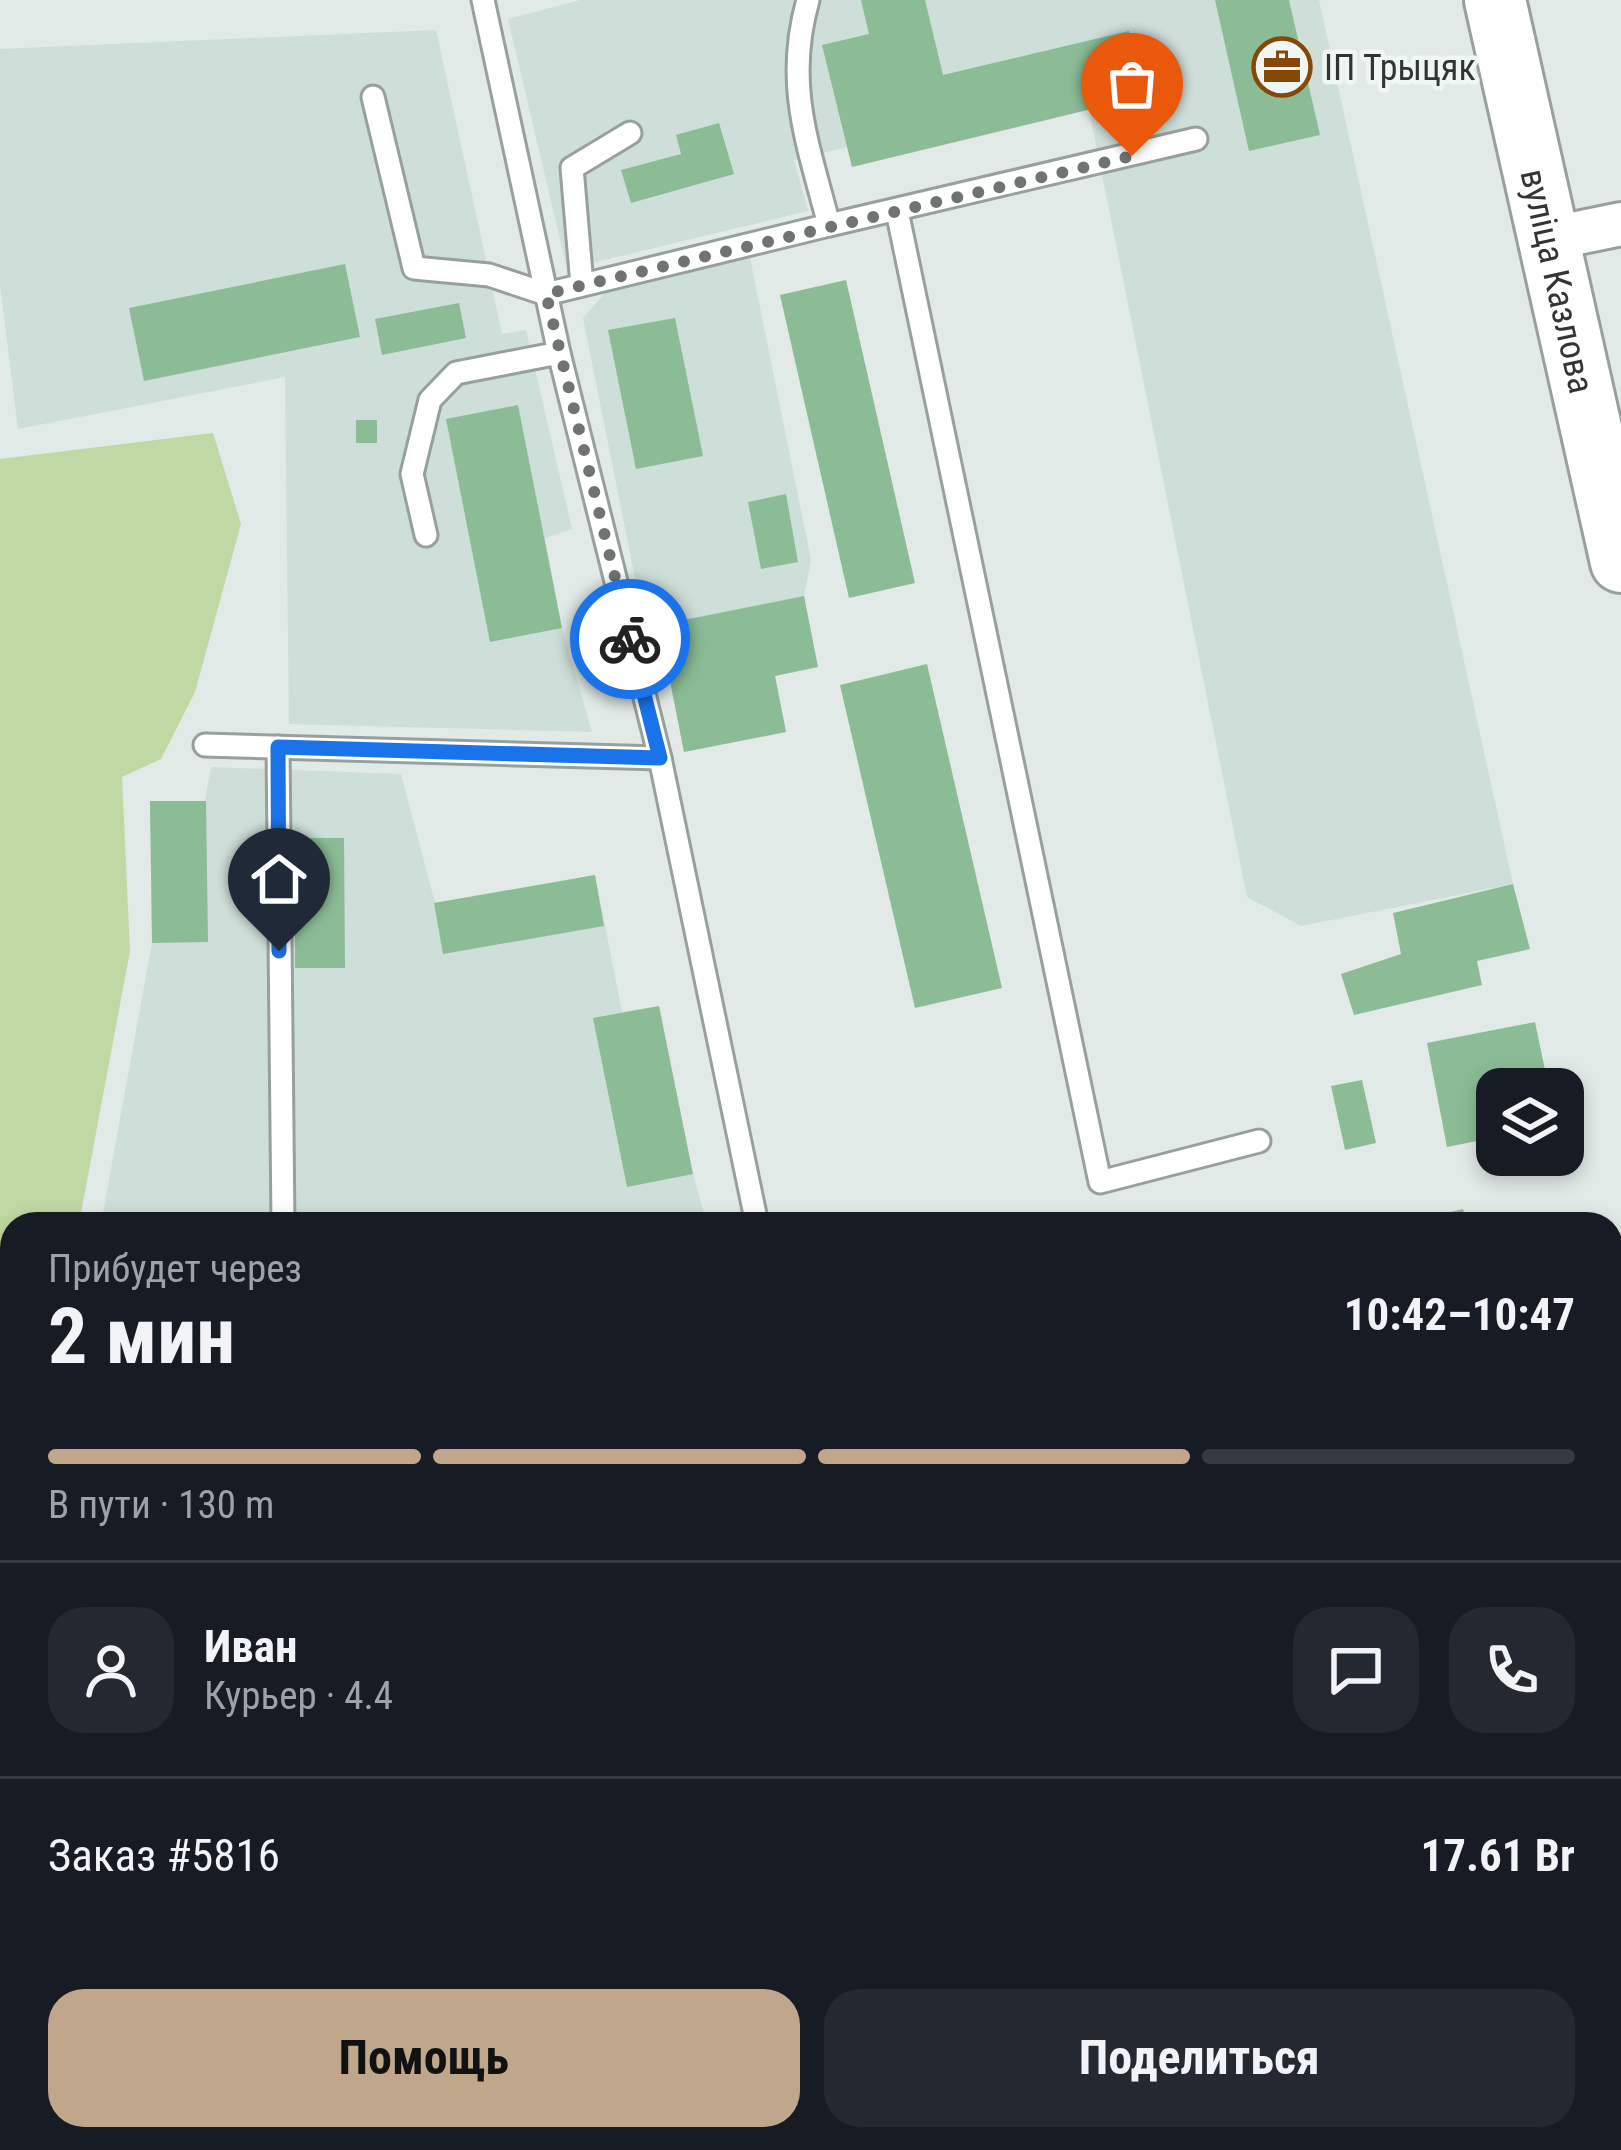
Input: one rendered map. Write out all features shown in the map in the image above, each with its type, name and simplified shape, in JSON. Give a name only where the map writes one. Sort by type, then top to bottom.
[{"type":"main road","name":"вуліца Казлова","points":[[1495,0],[1621,562]]},
{"type":"street","points":[[1548,239],[1621,224]]},
{"type":"lane","points":[[482,0],[559,352],[660,758],[755,1212]]},
{"type":"lane","points":[[808,0],[798,36],[798,104],[830,225]]},
{"type":"lane","points":[[373,97],[413,268],[489,275],[546,294],[1196,139]]},
{"type":"lane","points":[[583,285],[572,168],[630,133]]},
{"type":"lane","points":[[897,211],[1100,1182],[1259,1142]]},
{"type":"lane","points":[[426,536],[412,474],[430,400],[456,373],[559,352]]},
{"type":"lane","points":[[205,745],[660,758]]},
{"type":"lane","points":[[278,747],[283,1212]]},
{"type":"shaded area","points":[[580,0],[1319,0],[1513,884],[1301,926],[1247,897],[1089,110],[852,167],[851,146],[794,160],[808,211],[567,269],[508,19]]},
{"type":"shaded area","points":[[436,30],[502,334],[526,330],[572,529],[545,538],[562,628],[592,732],[289,724],[285,377],[18,429],[0,284],[0,49]]},
{"type":"shaded area","points":[[749,253],[811,560],[804,596],[818,667],[775,676],[786,732],[684,752],[659,625],[635,578],[583,318],[605,293]]},
{"type":"shaded area","points":[[211,767],[401,774],[435,903],[595,875],[622,1012],[659,1006],[704,1212],[103,1212],[152,943],[150,801],[205,801]]},
{"type":"green space","points":[[213,433],[241,524],[195,692],[161,759],[122,777],[130,951],[81,1212],[0,1212],[0,459]]},
{"type":"building","points":[[861,0],[925,0],[943,75],[1129,31],[1145,96],[852,167],[822,45],[869,34]]},
{"type":"building","points":[[1215,0],[1289,0],[1320,135],[1249,151]]},
{"type":"building","points":[[719,123],[734,174],[631,203],[621,170],[681,154],[676,135]]},
{"type":"building","points":[[345,264],[360,337],[144,381],[129,308]]},
{"type":"building","points":[[846,280],[915,583],[849,598],[780,295]]},
{"type":"building","points":[[459,303],[466,338],[382,355],[375,319]]},
{"type":"building","points":[[675,318],[703,456],[636,469],[608,330]]},
{"type":"building","points":[[518,405],[562,628],[490,642],[446,419]]},
{"type":"building","points":[[356,420],[377,420],[377,443],[356,443]]},
{"type":"building","points":[[786,494],[798,562],[761,569],[748,502]]},
{"type":"building","points":[[804,596],[818,667],[775,676],[786,732],[684,752],[659,625]]},
{"type":"building","points":[[927,664],[1002,988],[915,1008],[840,685]]},
{"type":"building","points":[[150,801],[206,801],[208,942],[152,943]]},
{"type":"building","points":[[295,838],[344,838],[345,968],[295,968]]},
{"type":"building","points":[[595,875],[604,926],[443,954],[434,903]]},
{"type":"building","points":[[1513,884],[1530,949],[1477,961],[1482,985],[1354,1015],[1341,974],[1401,954],[1393,913]]},
{"type":"building","points":[[659,1006],[693,1174],[627,1187],[593,1018]]},
{"type":"building","points":[[1535,1022],[1545,1068],[1476,1068],[1476,1141],[1447,1147],[1427,1043]]},
{"type":"building","points":[[1362,1080],[1376,1143],[1345,1150],[1331,1086]]},
{"type":"way so far","points":[[630,639],[546,294],[1132,156]]},
{"type":"place","name":"ІП Трыцяк","points":[[1282,67]]},
{"type":"route","points":[[279,951],[278,747],[660,758],[630,639]]}]
